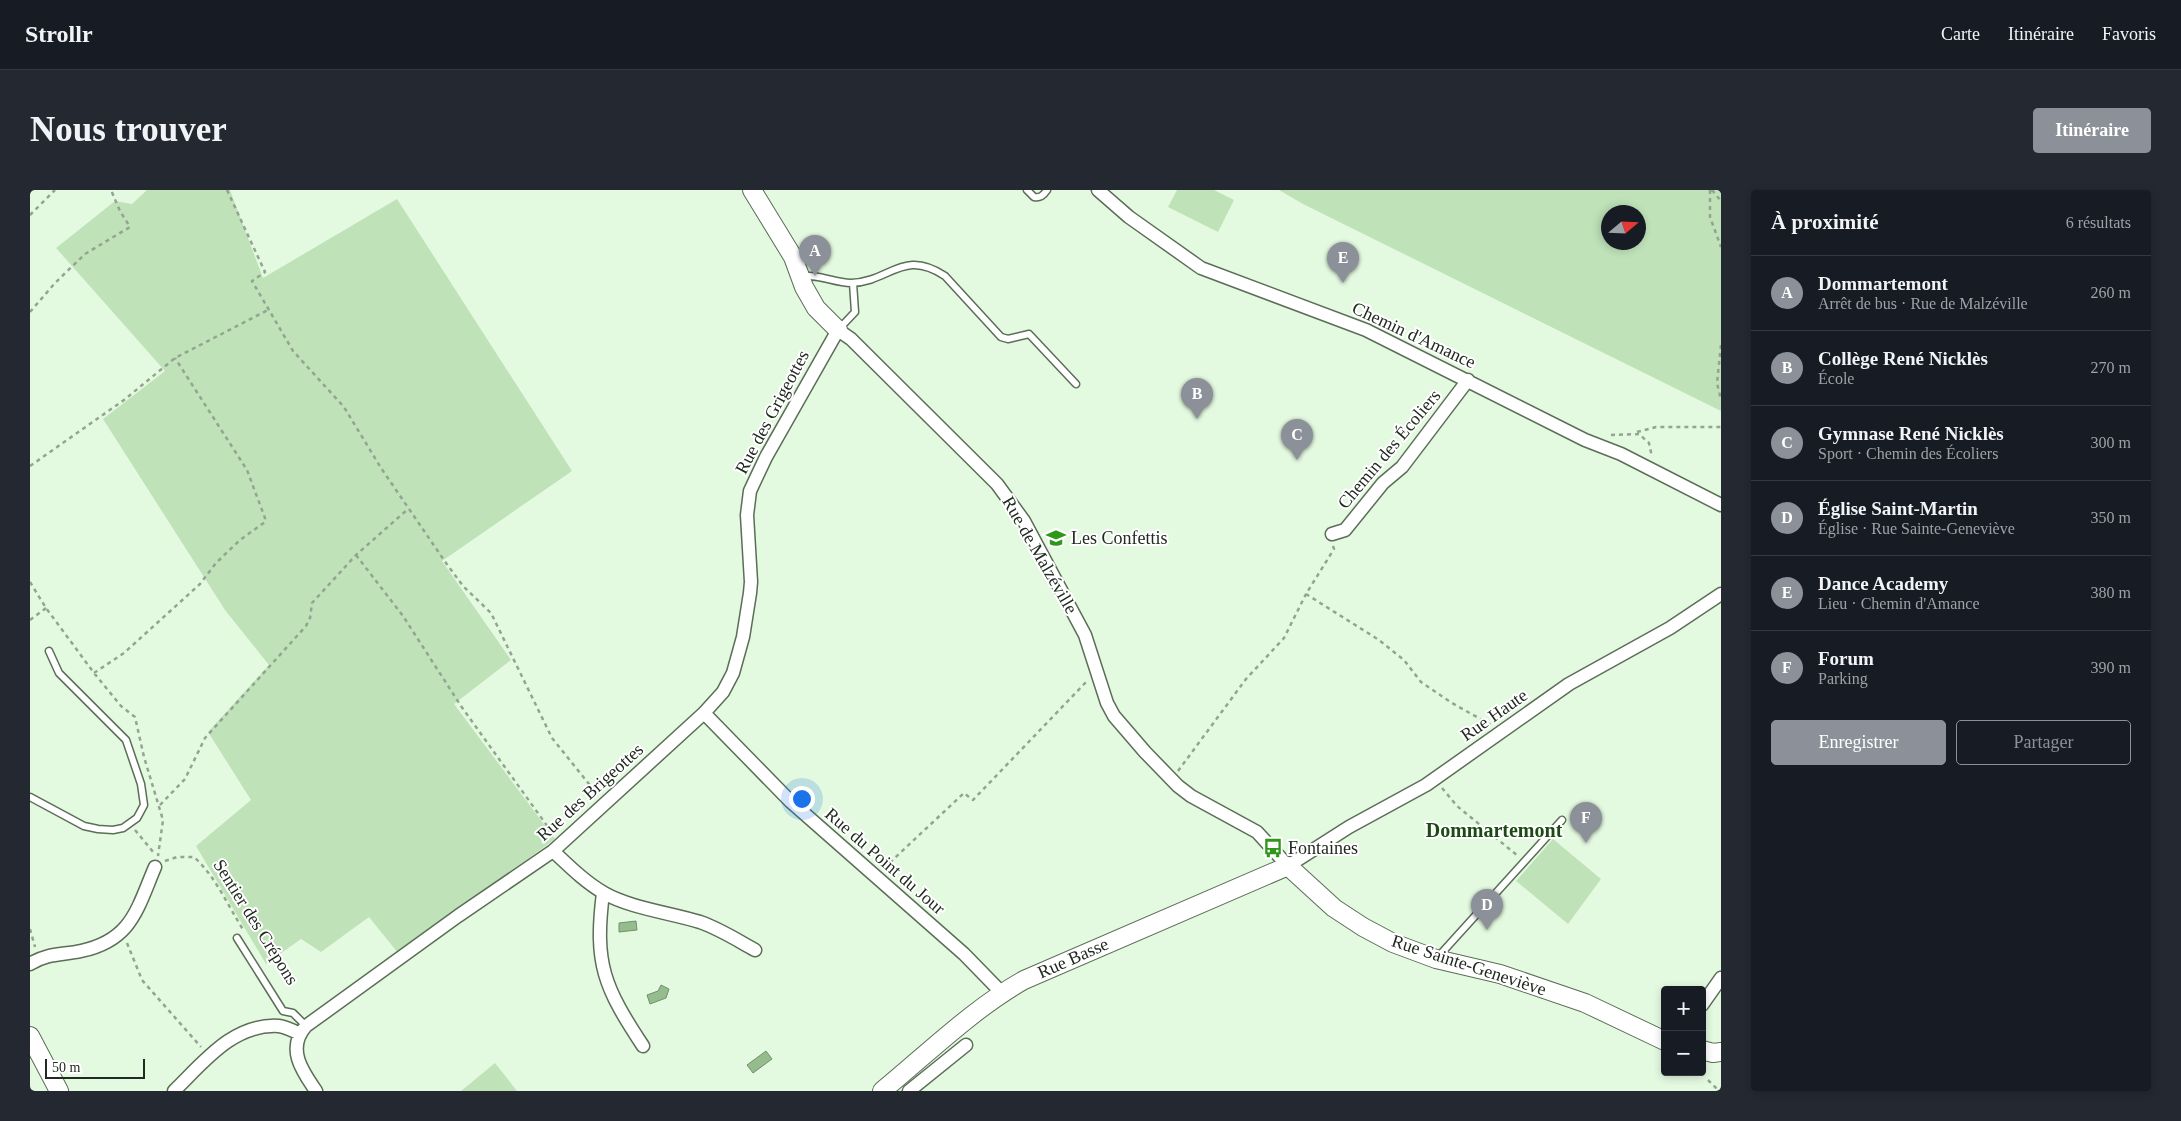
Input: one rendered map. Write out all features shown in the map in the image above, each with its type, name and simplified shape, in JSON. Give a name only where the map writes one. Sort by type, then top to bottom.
[{"type":"street","name":"Rue de Malzéville","points":[[752,190],[793,257],[816,308],[838,330],[851,339],[997,484],[1013,504],[1045,558],[1085,635],[1107,703],[1114,716],[1171,780],[1191,796],[1257,832],[1288,866]]},
{"type":"street","name":"Chemin d'Amance","points":[[1098,190],[1129,217],[1201,268],[1366,330],[1585,440],[1621,454],[1721,505]]},
{"type":"street","name":"Rue des Grigeottes","points":[[747,543],[747,502],[752,482],[838,330]]},
{"type":"street","name":"Chemin des Écoliers","points":[[1332,534],[1345,530],[1383,483],[1402,467],[1468,380]]},
{"type":"street","name":"Rue des Brigeottes","points":[[304,1030],[458,916],[557,848],[704,713],[729,682],[739,651],[751,582],[747,543]]},
{"type":"street","name":"Rue Haute","points":[[1288,866],[1350,827],[1434,779],[1569,684],[1670,628],[1721,594]]},
{"type":"street","name":"Rue du Point du Jour","points":[[704,713],[790,801],[970,960],[1002,993]]},
{"type":"street","points":[[557,848],[580,875],[603,893],[618,900],[720,930],[755,950]]},
{"type":"street","points":[[34,961],[90,949],[122,932],[135,914],[159,864]]},
{"type":"street","name":"Rue Sainte-Geneviève","points":[[1288,866],[1334,908],[1363,927],[1393,943],[1436,958],[1500,974],[1576,1000],[1661,1039]]},
{"type":"street","name":"Rue Basse","points":[[882,1091],[1002,993],[1067,960],[1288,866]]},
{"type":"street","points":[[603,893],[599,923],[602,967],[618,1008],[643,1046]]},
{"type":"street","points":[[1706,1000],[1721,978]]},
{"type":"street","points":[[174,1091],[216,1048],[254,1029],[278,1026],[304,1030],[296,1052],[306,1077],[316,1091]]},
{"type":"street","points":[[30,1036],[58,1091]]},
{"type":"street","points":[[909,1091],[966,1045]]},
{"type":"lane","points":[[1027,190],[1034,197],[1038,197],[1047,190]]},
{"type":"lane","points":[[801,278],[815,276],[838,283],[853,283],[865,281],[910,264],[923,265],[935,269],[946,276],[1001,337],[1008,339],[1029,334],[1076,384]]},
{"type":"lane","points":[[838,330],[855,312],[856,296],[853,283]]},
{"type":"lane","points":[[30,797],[84,826],[114,830],[130,824],[141,812],[144,805],[144,797],[126,740],[59,673],[48,651]]},
{"type":"lane","points":[[1436,958],[1562,820]]},
{"type":"lane","name":"Sentier des Crépons","points":[[236,938],[283,1011],[293,1013],[304,1030]]},
{"type":"path","points":[[30,215],[55,190]]},
{"type":"path","points":[[30,312],[55,283],[85,254],[130,227],[120,211],[111,190]]},
{"type":"path","points":[[227,190],[265,272],[252,281],[268,310],[294,351],[344,407],[408,509],[463,586],[491,613],[552,738],[605,804]]},
{"type":"path","points":[[1711,190],[1721,201]]},
{"type":"path","points":[[1711,190],[1710,217],[1721,247]]},
{"type":"path","points":[[30,466],[124,400],[175,358],[268,310]]},
{"type":"path","points":[[1721,345],[1717,383],[1721,400]]},
{"type":"path","points":[[94,673],[124,653],[200,584],[216,563],[240,540],[265,522],[247,470],[175,358]]},
{"type":"path","points":[[1636,433],[1656,427],[1721,427]]},
{"type":"path","points":[[160,805],[185,779],[205,738],[295,640],[310,618],[312,603],[356,555],[408,509]]},
{"type":"path","points":[[1171,780],[1246,679],[1284,638],[1306,594],[1334,549],[1332,534]]},
{"type":"path","points":[[356,555],[403,616],[466,714],[557,848]]},
{"type":"path","points":[[30,582],[46,608],[30,620]]},
{"type":"path","points":[[1306,594],[1379,640],[1404,660],[1421,682],[1452,703],[1494,727],[1498,733]]},
{"type":"path","points":[[876,876],[896,855],[964,793],[973,800],[1077,690],[1098,673]]},
{"type":"path","points":[[1434,779],[1457,806],[1525,861]]},
{"type":"path","points":[[130,824],[154,853],[152,863],[159,864]]},
{"type":"path","name":"Sentier des Crépons","points":[[159,864],[177,857],[194,857],[202,864],[221,892],[245,933]]},
{"type":"path","points":[[30,929],[34,961]]},
{"type":"path","points":[[122,932],[142,980],[180,1026],[210,1056]]},
{"type":"path","points":[[1708,1080],[1720,1091]]},
{"type":"shaded area","points":[[147,190],[230,190],[263,278],[397,199],[572,471],[442,561],[511,660],[454,704],[555,839],[398,953],[369,917],[321,952],[301,939],[266,964],[196,846],[251,800],[208,732],[269,665],[225,610],[103,419],[165,371],[56,248],[115,201],[132,204]]},
{"type":"shaded area","points":[[1177,190],[1214,190],[1234,200],[1218,232],[1168,207]]},
{"type":"shaded area","points":[[1279,190],[1721,190],[1721,411],[1303,204]]},
{"type":"shaded area","points":[[1553,839],[1601,879],[1568,924],[1516,881]]},
{"type":"shaded area","points":[[636,921],[637,930],[619,932],[619,923]]},
{"type":"shaded area","points":[[661,985],[669,989],[666,998],[650,1004],[647,995],[658,991]]},
{"type":"shaded area","points":[[766,1051],[772,1059],[753,1073],[747,1065]]},
{"type":"shaded area","points":[[495,1063],[517,1091],[461,1091]]},
{"type":"place","name":"Dommartemont","points":[[815,276]]},
{"type":"place","name":"Dance Academy","points":[[1343,283]]},
{"type":"place","name":"Collège René Nicklès","points":[[1197,419]]},
{"type":"place","name":"Gymnase René Nicklès","points":[[1297,460]]},
{"type":"place","name":"Les Confettis","points":[[1056,538]]},
{"type":"place","name":"Forum","points":[[1586,843]]},
{"type":"place","name":"Fontaines","points":[[1273,848]]},
{"type":"place","name":"Église Saint-Martin","points":[[1487,930]]},
{"type":"district","name":"Dommartemont","points":[[1494,830]]}]
